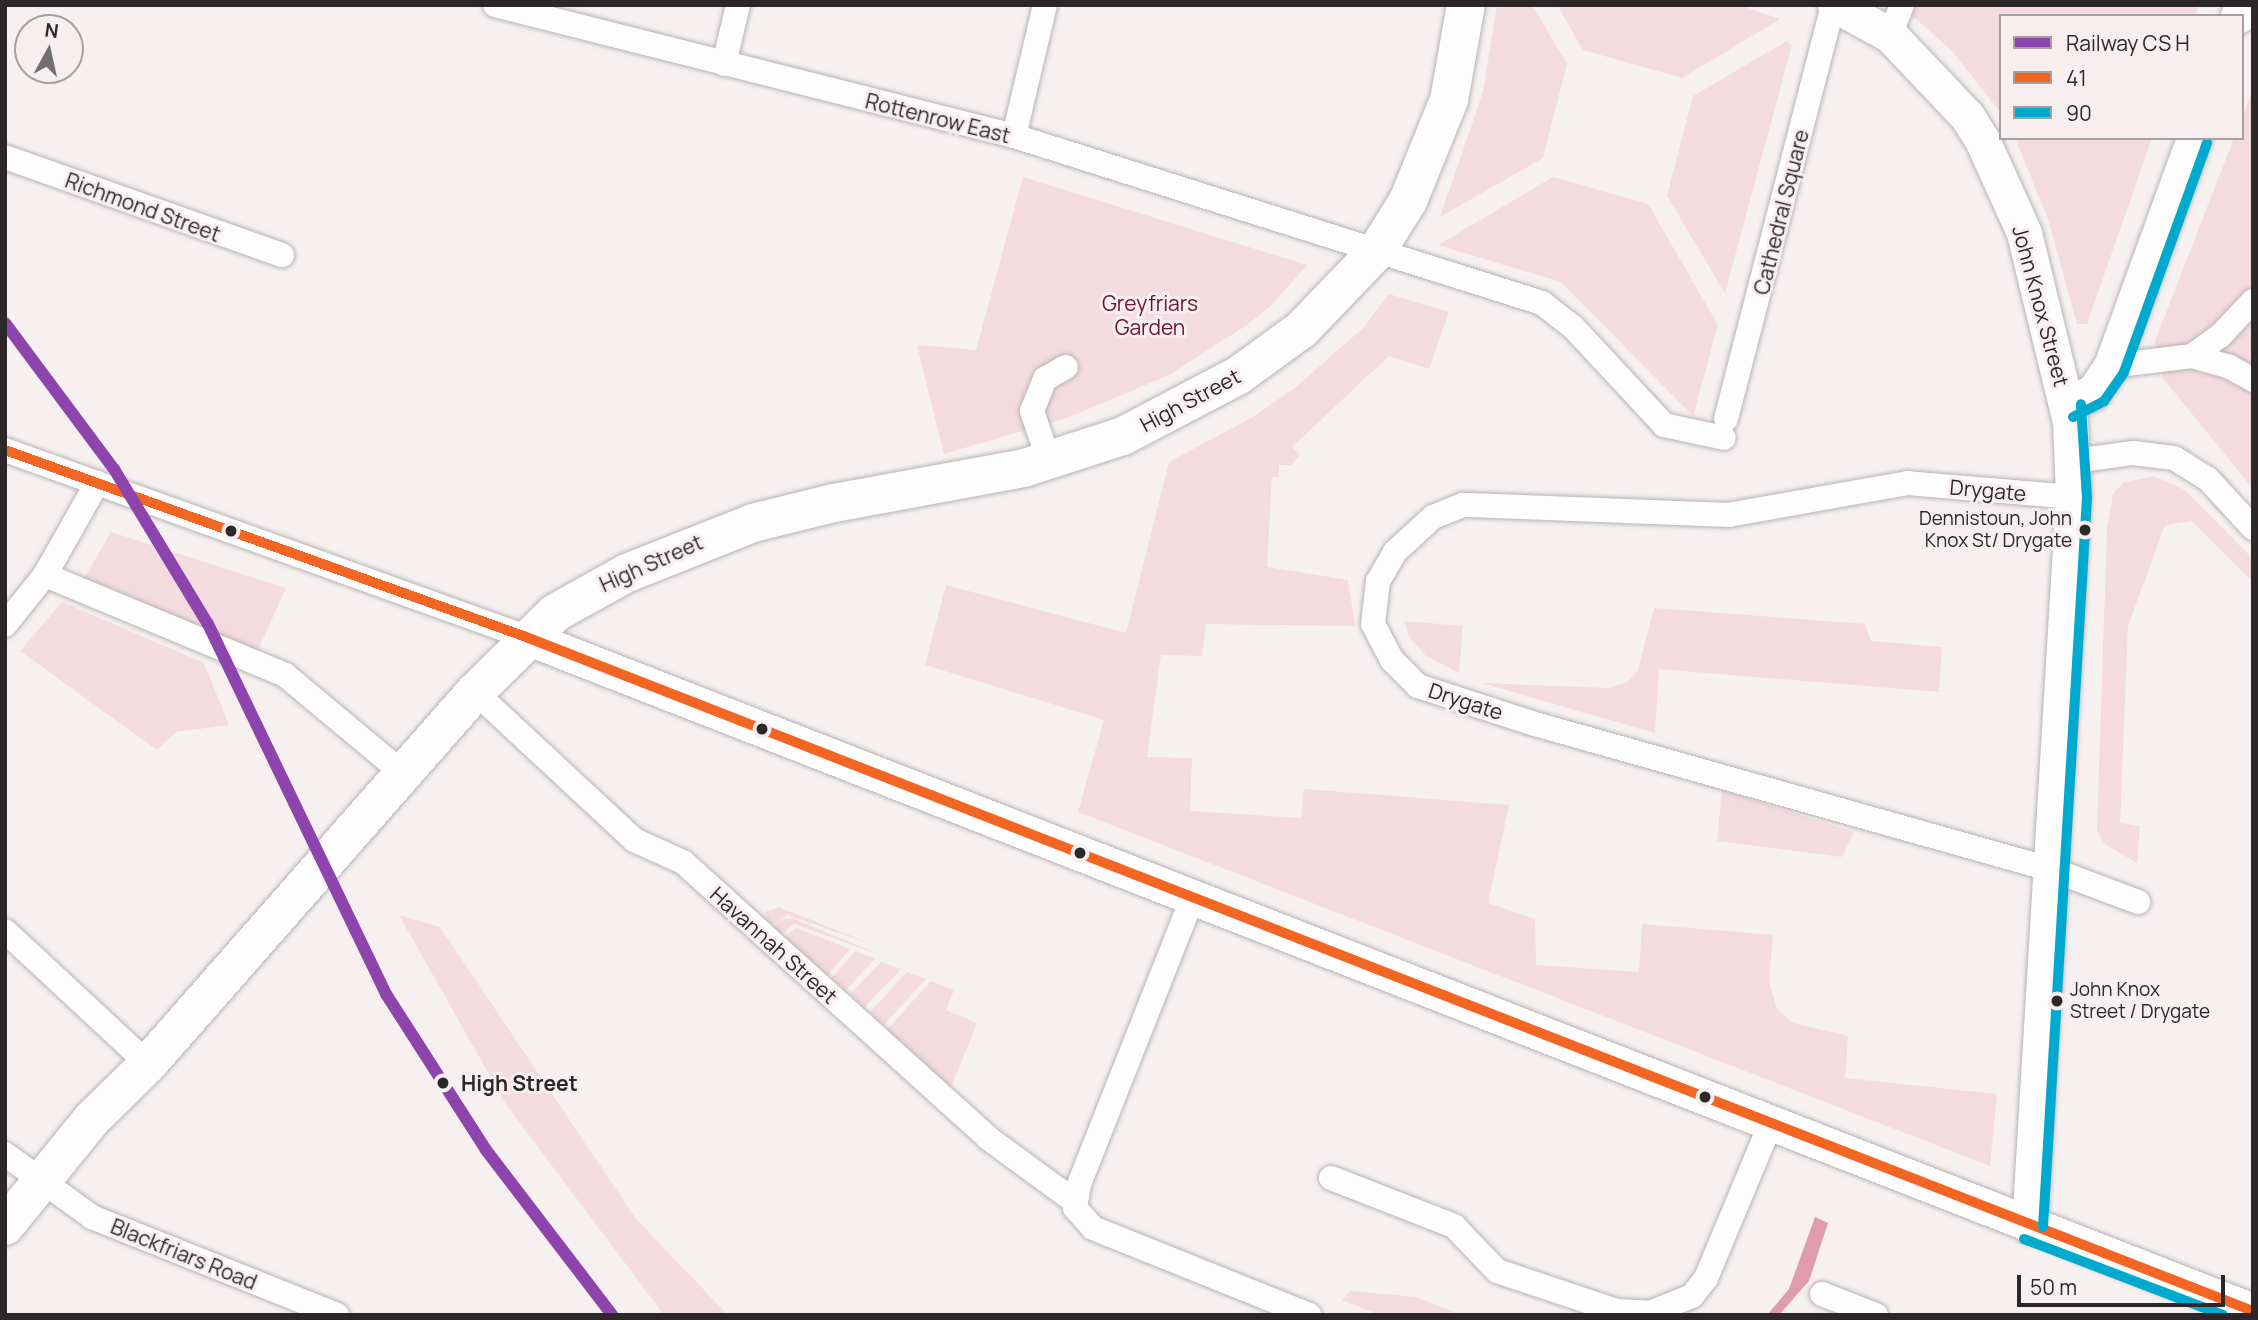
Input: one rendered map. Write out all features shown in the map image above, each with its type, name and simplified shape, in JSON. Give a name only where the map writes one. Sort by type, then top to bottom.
[{"type":"main road","name":"High Street","points":[[5,1226],[40,1178],[148,1064],[475,692],[526,637],[585,593],[710,536],[791,512],[956,484],[1049,461],[1134,431],[1239,375],[1301,330],[1376,252],[1408,201],[1439,130],[1455,76],[1466,5]]},
{"type":"street","name":"Rottenrow East","points":[[495,5],[1014,135],[1376,252]]},
{"type":"street","points":[[724,64],[738,5]]},
{"type":"street","points":[[1014,135],[1045,5]]},
{"type":"street","name":"Cathedral Square","points":[[1376,252],[1542,303],[1573,327],[1664,425],[1725,428],[1834,5]]},
{"type":"street","name":"John Knox Street","points":[[1834,5],[1896,20],[1967,116],[2004,184],[2043,298],[2067,405],[2074,461],[2073,497],[2053,870],[2029,1226]]},
{"type":"street","points":[[2067,405],[2094,391],[2111,366],[2193,140]]},
{"type":"street","name":"Richmond Street","points":[[5,157],[282,255]]},
{"type":"street","points":[[2192,356],[2253,301]]},
{"type":"street","points":[[2111,366],[2192,356],[2216,362],[2253,380]]},
{"type":"street","points":[[1049,461],[1032,411],[1045,379],[1066,367]]},
{"type":"street","points":[[5,450],[526,637],[1770,1125],[2253,1311]]},
{"type":"street","points":[[2074,461],[2133,453],[2174,458],[2208,478],[2253,528]]},
{"type":"street","points":[[5,625],[45,575],[97,483]]},
{"type":"street","name":"Drygate","points":[[2073,497],[1908,483],[1728,515],[1464,505],[1433,517],[1406,538],[1378,580],[1372,607],[1377,636],[1403,674],[1418,686],[1535,724],[2053,870],[2138,902]]},
{"type":"street","points":[[45,575],[285,675],[404,774]]},
{"type":"street","name":"Havannah Street","points":[[475,692],[635,840],[683,862],[988,1138],[1073,1200],[1080,1216],[1093,1228],[1308,1315]]},
{"type":"street","points":[[1073,1200],[1192,899]]},
{"type":"street","points":[[5,931],[148,1064]]},
{"type":"street","points":[[1331,1178],[1454,1226],[1497,1271],[1617,1311],[1650,1313],[1692,1296],[1706,1278],[1770,1125]]},
{"type":"street","name":"Blackfriars Road","points":[[5,1154],[92,1217],[337,1315]]},
{"type":"street","points":[[1822,1294],[1876,1315]]},
{"type":"green space","points":[[1497,5],[1532,5],[1567,64],[1543,158],[1440,217],[1483,92]]},
{"type":"green space","points":[[1557,5],[1739,5],[1780,19],[1682,78],[1583,50]]},
{"type":"green space","points":[[2199,5],[2196,14],[1999,14],[1999,110],[1952,51],[1915,18],[1892,6]]},
{"type":"green space","points":[[1787,41],[1792,45],[1725,293],[1667,196],[1693,96]]},
{"type":"green space","points":[[2253,90],[2253,489],[2162,377],[2155,341],[2233,140],[2244,140],[2244,112]]},
{"type":"green space","points":[[2016,140],[2151,140],[2087,324],[2077,324],[2048,219]]},
{"type":"green space","name":"Greyfriars Garden","points":[[1023,177],[1307,265],[1271,306],[1247,325],[1169,375],[1067,418],[944,454],[917,345],[976,350]]},
{"type":"green space","points":[[1553,177],[1648,204],[1718,325],[1693,416],[1561,282],[1438,245]]},
{"type":"green space","points":[[1389,294],[1449,312],[1429,369],[1389,356],[1292,447],[1300,455],[1291,465],[1279,465],[1279,477],[1272,477],[1267,567],[1348,580],[1355,626],[1206,624],[1202,656],[1161,655],[1147,757],[1192,758],[1190,811],[1301,818],[1304,789],[1509,805],[1488,903],[1535,919],[1536,965],[1639,972],[1642,924],[1773,935],[1769,981],[1777,1009],[1793,1023],[1848,1036],[1845,1078],[1997,1094],[1990,1166],[1078,812],[1104,720],[925,665],[946,585],[1126,633],[1169,462],[1253,417],[1296,387],[1363,328]]},
{"type":"green space","points":[[2153,476],[2185,490],[2253,559],[2253,582],[2192,521],[2165,525],[2128,626],[2120,823],[2140,826],[2137,863],[2104,844],[2097,830],[2107,528],[2113,494],[2123,483]]},
{"type":"green space","points":[[111,532],[286,588],[257,652],[82,582]]},
{"type":"green space","points":[[62,602],[204,663],[229,725],[176,732],[157,750],[20,651]]},
{"type":"green space","points":[[1654,608],[1865,624],[1871,641],[1942,647],[1939,692],[1659,669],[1655,733],[1482,683],[1608,688],[1628,682],[1638,670]]},
{"type":"green space","points":[[1404,621],[1463,626],[1459,673],[1426,656],[1409,637]]},
{"type":"green space","points":[[1722,790],[1854,832],[1842,857],[1717,841]]},
{"type":"green space","points":[[779,907],[869,943],[787,915],[770,926],[765,912]]},
{"type":"green space","points":[[399,915],[440,927],[636,1219],[728,1315],[664,1315],[507,1106]]},
{"type":"green space","points":[[781,919],[794,919],[881,955],[794,924],[779,936],[771,929]]},
{"type":"green space","points":[[796,928],[850,949],[826,977],[783,938]]},
{"type":"green space","points":[[856,951],[875,959],[846,990],[831,978]]},
{"type":"green space","points":[[881,962],[901,969],[865,1007],[850,994]]},
{"type":"green space","points":[[907,972],[926,979],[884,1025],[870,1012]]},
{"type":"green space","points":[[931,981],[954,990],[946,1010],[977,1023],[949,1092],[884,1033]]},
{"type":"green space","points":[[1350,1291],[1416,1297],[1462,1315],[1380,1315],[1342,1300]]},
{"type":"shaded area","points":[[1815,1217],[1828,1223],[1809,1281],[1779,1315],[1767,1315],[1789,1289]]},
{"type":"transit line","name":"90","points":[[2073,417],[2104,401],[2124,372],[2207,143]]},
{"type":"transit line","points":[[5,323],[114,469],[208,624],[386,994],[486,1150],[612,1315]]},
{"type":"transit line","name":"90","points":[[2043,1227],[2087,498],[2081,404]]},
{"type":"transit line","name":"41","points":[[5,450],[526,637],[2253,1311]]},
{"type":"transit line","name":"90","points":[[2024,1239],[2223,1315]]},
{"type":"place","name":"Dennistoun, John Knox St/ Drygate","points":[[2085,530]]},
{"type":"place","name":"John Knox Street / Drygate","points":[[2057,1001]]},
{"type":"place","name":"High Street","points":[[443,1083]]}]
